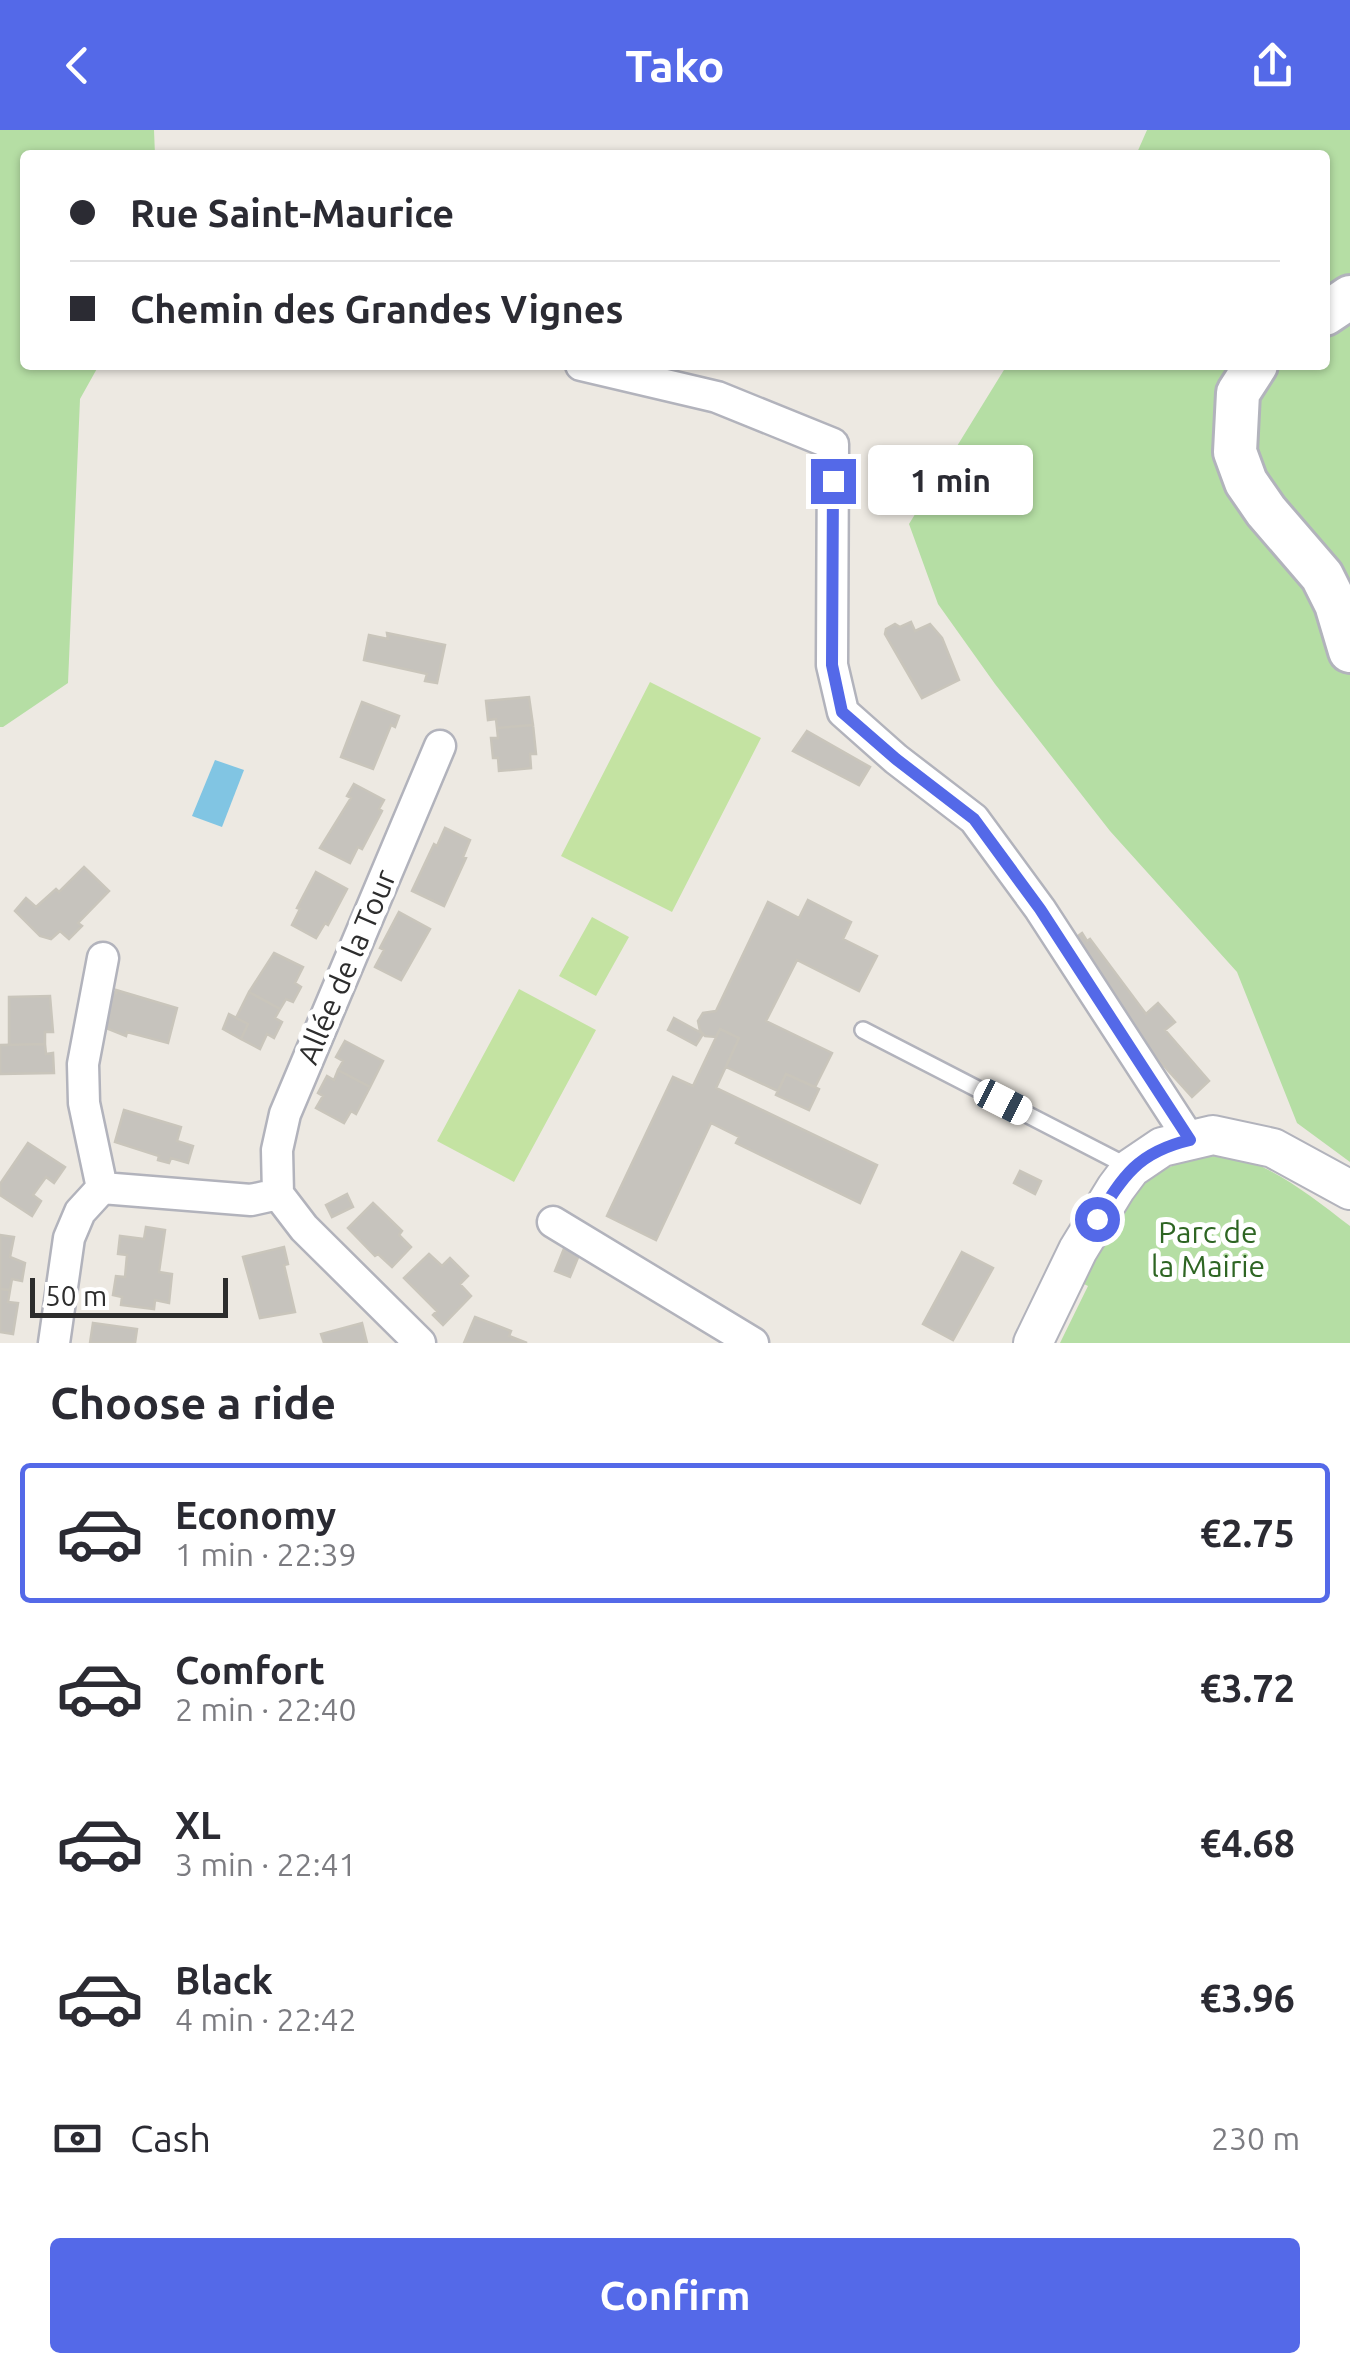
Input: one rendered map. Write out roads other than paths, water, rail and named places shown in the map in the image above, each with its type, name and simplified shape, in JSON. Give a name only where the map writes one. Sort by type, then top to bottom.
[{"type":"main road","points":[[1253,370],[1238,392],[1235,452],[1246,482],[1266,512],[1322,576],[1336,604],[1350,651]]},
{"type":"street","points":[[602,370],[717,397],[833,444],[832,665],[842,712],[974,819],[1040,909],[1190,1140]]},
{"type":"street","name":"Allée de la Tour","points":[[278,1194],[277,1150],[285,1114],[440,746]]},
{"type":"street","points":[[102,1188],[84,1103],[84,1064],[103,958]]},
{"type":"street","points":[[1033,1343],[1078,1250],[1131,1168],[1162,1147],[1214,1135],[1272,1148],[1350,1190]]},
{"type":"street","points":[[102,1188],[252,1200],[278,1194],[304,1228],[420,1343]]},
{"type":"street","points":[[54,1343],[69,1238],[80,1212],[102,1188]]},
{"type":"street","points":[[553,1222],[754,1343]]},
{"type":"lane","points":[[864,1030],[1131,1168]]},
{"type":"water","points":[[215,760],[244,770],[222,827],[192,816]]},
{"type":"park label","name":"Parc de la Mairie","points":[[1208,1250]]}]
